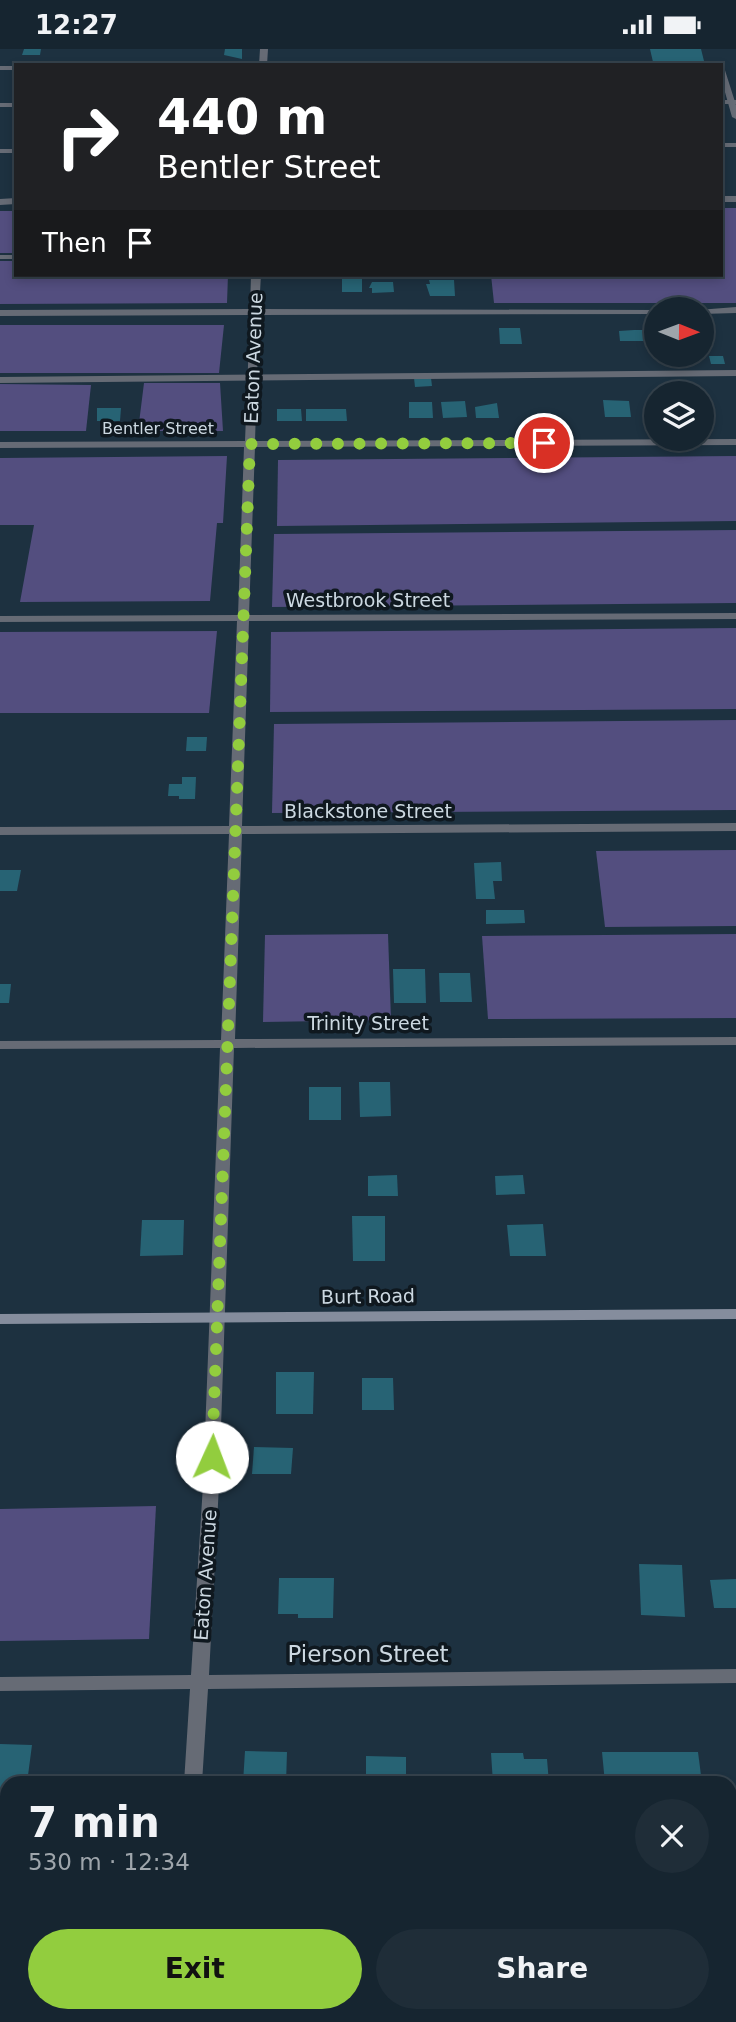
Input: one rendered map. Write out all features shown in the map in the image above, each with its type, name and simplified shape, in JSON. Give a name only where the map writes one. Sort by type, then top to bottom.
[{"type":"street","name":"Eaton Avenue","points":[[192,1776],[211,1485],[256,277]]},
{"type":"street","points":[[714,310],[736,310]]},
{"type":"street","points":[[0,313],[644,311]]},
{"type":"street","name":"Bentler Street","points":[[0,445],[736,442]]},
{"type":"street","name":"Westbrook Street","points":[[0,619],[736,616]]},
{"type":"street","name":"Blackstone Street","points":[[0,831],[736,827]]},
{"type":"street","name":"Trinity Street","points":[[0,1045],[736,1041]]},
{"type":"street","name":"Burt Road","points":[[0,1319],[736,1314]]},
{"type":"street","name":"Pierson Street","points":[[0,1685],[736,1676]]},
{"type":"lane","points":[[723,71],[734,102],[736,117]]},
{"type":"lane","points":[[0,380],[736,373]]},
{"type":"shaded area","points":[[723,208],[736,208],[736,303],[714,303],[714,297],[644,297],[644,303],[494,303],[491,277],[723,277]]},
{"type":"shaded area","points":[[0,211],[14,211],[14,253],[0,253]]},
{"type":"shaded area","points":[[0,261],[14,261],[14,277],[228,277],[227,303],[0,304]]},
{"type":"shaded area","points":[[0,325],[224,325],[219,373],[0,373]]},
{"type":"shaded area","points":[[144,383],[220,383],[223,431],[138,431]]},
{"type":"shaded area","points":[[0,384],[91,385],[86,431],[0,431]]},
{"type":"shaded area","points":[[227,456],[223,523],[217,523],[210,601],[20,602],[34,525],[0,525],[0,458]]},
{"type":"shaded area","points":[[736,456],[736,521],[277,526],[278,460]]},
{"type":"shaded area","points":[[736,530],[736,603],[272,607],[274,534]]},
{"type":"shaded area","points":[[736,628],[736,709],[270,712],[271,632]]},
{"type":"shaded area","points":[[217,631],[209,713],[0,713],[0,632]]},
{"type":"shaded area","points":[[736,720],[736,810],[272,813],[274,724]]},
{"type":"shaded area","points":[[736,850],[736,926],[605,927],[596,851]]},
{"type":"shaded area","points":[[388,934],[391,1020],[263,1022],[265,935]]},
{"type":"shaded area","points":[[736,934],[736,1018],[488,1019],[482,936]]},
{"type":"shaded area","points":[[156,1506],[149,1639],[0,1641],[0,1509]]},
{"type":"building","points":[[24,49],[41,49],[40,55],[22,55]]},
{"type":"building","points":[[225,49],[242,49],[242,59],[224,55]]},
{"type":"building","points":[[650,49],[701,49],[704,61],[653,62]]},
{"type":"building","points":[[342,279],[362,279],[362,292],[342,292]]},
{"type":"building","points":[[429,280],[454,280],[455,296],[430,296],[426,284],[430,284]]},
{"type":"building","points":[[372,282],[393,282],[394,292],[372,293],[372,288],[369,288]]},
{"type":"building","points":[[499,328],[520,328],[522,344],[500,344]]},
{"type":"building","points":[[644,330],[644,341],[620,341],[619,331]]},
{"type":"building","points":[[714,356],[723,356],[725,364],[714,364]]},
{"type":"building","points":[[414,378],[431,378],[432,386],[415,387]]},
{"type":"building","points":[[603,400],[629,401],[631,417],[605,417]]},
{"type":"building","points":[[465,401],[467,417],[443,418],[441,402]]},
{"type":"building","points":[[409,402],[432,402],[433,418],[409,418]]},
{"type":"building","points":[[497,403],[499,418],[476,418],[475,407]]},
{"type":"building","points":[[97,408],[121,408],[120,421],[97,421]]},
{"type":"building","points":[[277,409],[301,409],[302,421],[277,421]]},
{"type":"building","points":[[306,409],[346,409],[347,421],[306,421]]},
{"type":"building","points":[[187,737],[207,737],[206,751],[186,751]]},
{"type":"building","points":[[182,777],[196,777],[195,799],[168,796],[169,784],[182,784]]},
{"type":"building","points":[[501,862],[502,881],[493,881],[495,899],[476,899],[474,863]]},
{"type":"building","points":[[0,870],[21,870],[17,891],[0,891]]},
{"type":"building","points":[[486,910],[524,910],[525,923],[486,924]]},
{"type":"building","points":[[393,969],[425,969],[426,1003],[394,1003]]},
{"type":"building","points":[[439,973],[470,973],[472,1002],[440,1002]]},
{"type":"building","points":[[0,984],[11,984],[9,1003],[0,1003]]},
{"type":"building","points":[[359,1082],[390,1082],[391,1116],[360,1117]]},
{"type":"building","points":[[309,1087],[341,1087],[341,1120],[309,1120]]},
{"type":"building","points":[[397,1175],[398,1196],[368,1196],[368,1176]]},
{"type":"building","points":[[523,1175],[525,1194],[496,1195],[495,1176]]},
{"type":"building","points":[[352,1216],[385,1216],[385,1261],[353,1261]]},
{"type":"building","points":[[142,1220],[184,1220],[183,1255],[140,1256]]},
{"type":"building","points":[[543,1224],[546,1256],[510,1256],[507,1225]]},
{"type":"building","points":[[276,1372],[314,1372],[313,1414],[276,1414]]},
{"type":"building","points":[[362,1378],[393,1378],[394,1410],[362,1410]]},
{"type":"building","points":[[254,1447],[293,1448],[291,1474],[252,1474]]},
{"type":"building","points":[[639,1564],[682,1565],[685,1617],[641,1615]]},
{"type":"building","points":[[279,1578],[334,1578],[333,1618],[298,1618],[298,1614],[278,1614]]},
{"type":"building","points":[[736,1579],[736,1608],[714,1608],[710,1580]]},
{"type":"building","points":[[0,1744],[32,1745],[28,1776],[0,1776]]},
{"type":"building","points":[[245,1751],[287,1752],[286,1776],[243,1776]]},
{"type":"building","points":[[602,1752],[698,1752],[701,1776],[604,1776]]},
{"type":"building","points":[[491,1753],[523,1753],[524,1759],[547,1759],[548,1776],[493,1776]]},
{"type":"building","points":[[366,1756],[406,1757],[406,1776],[366,1776]]},
{"type":"route","points":[[212,1457],[250,444],[544,443]]}]
